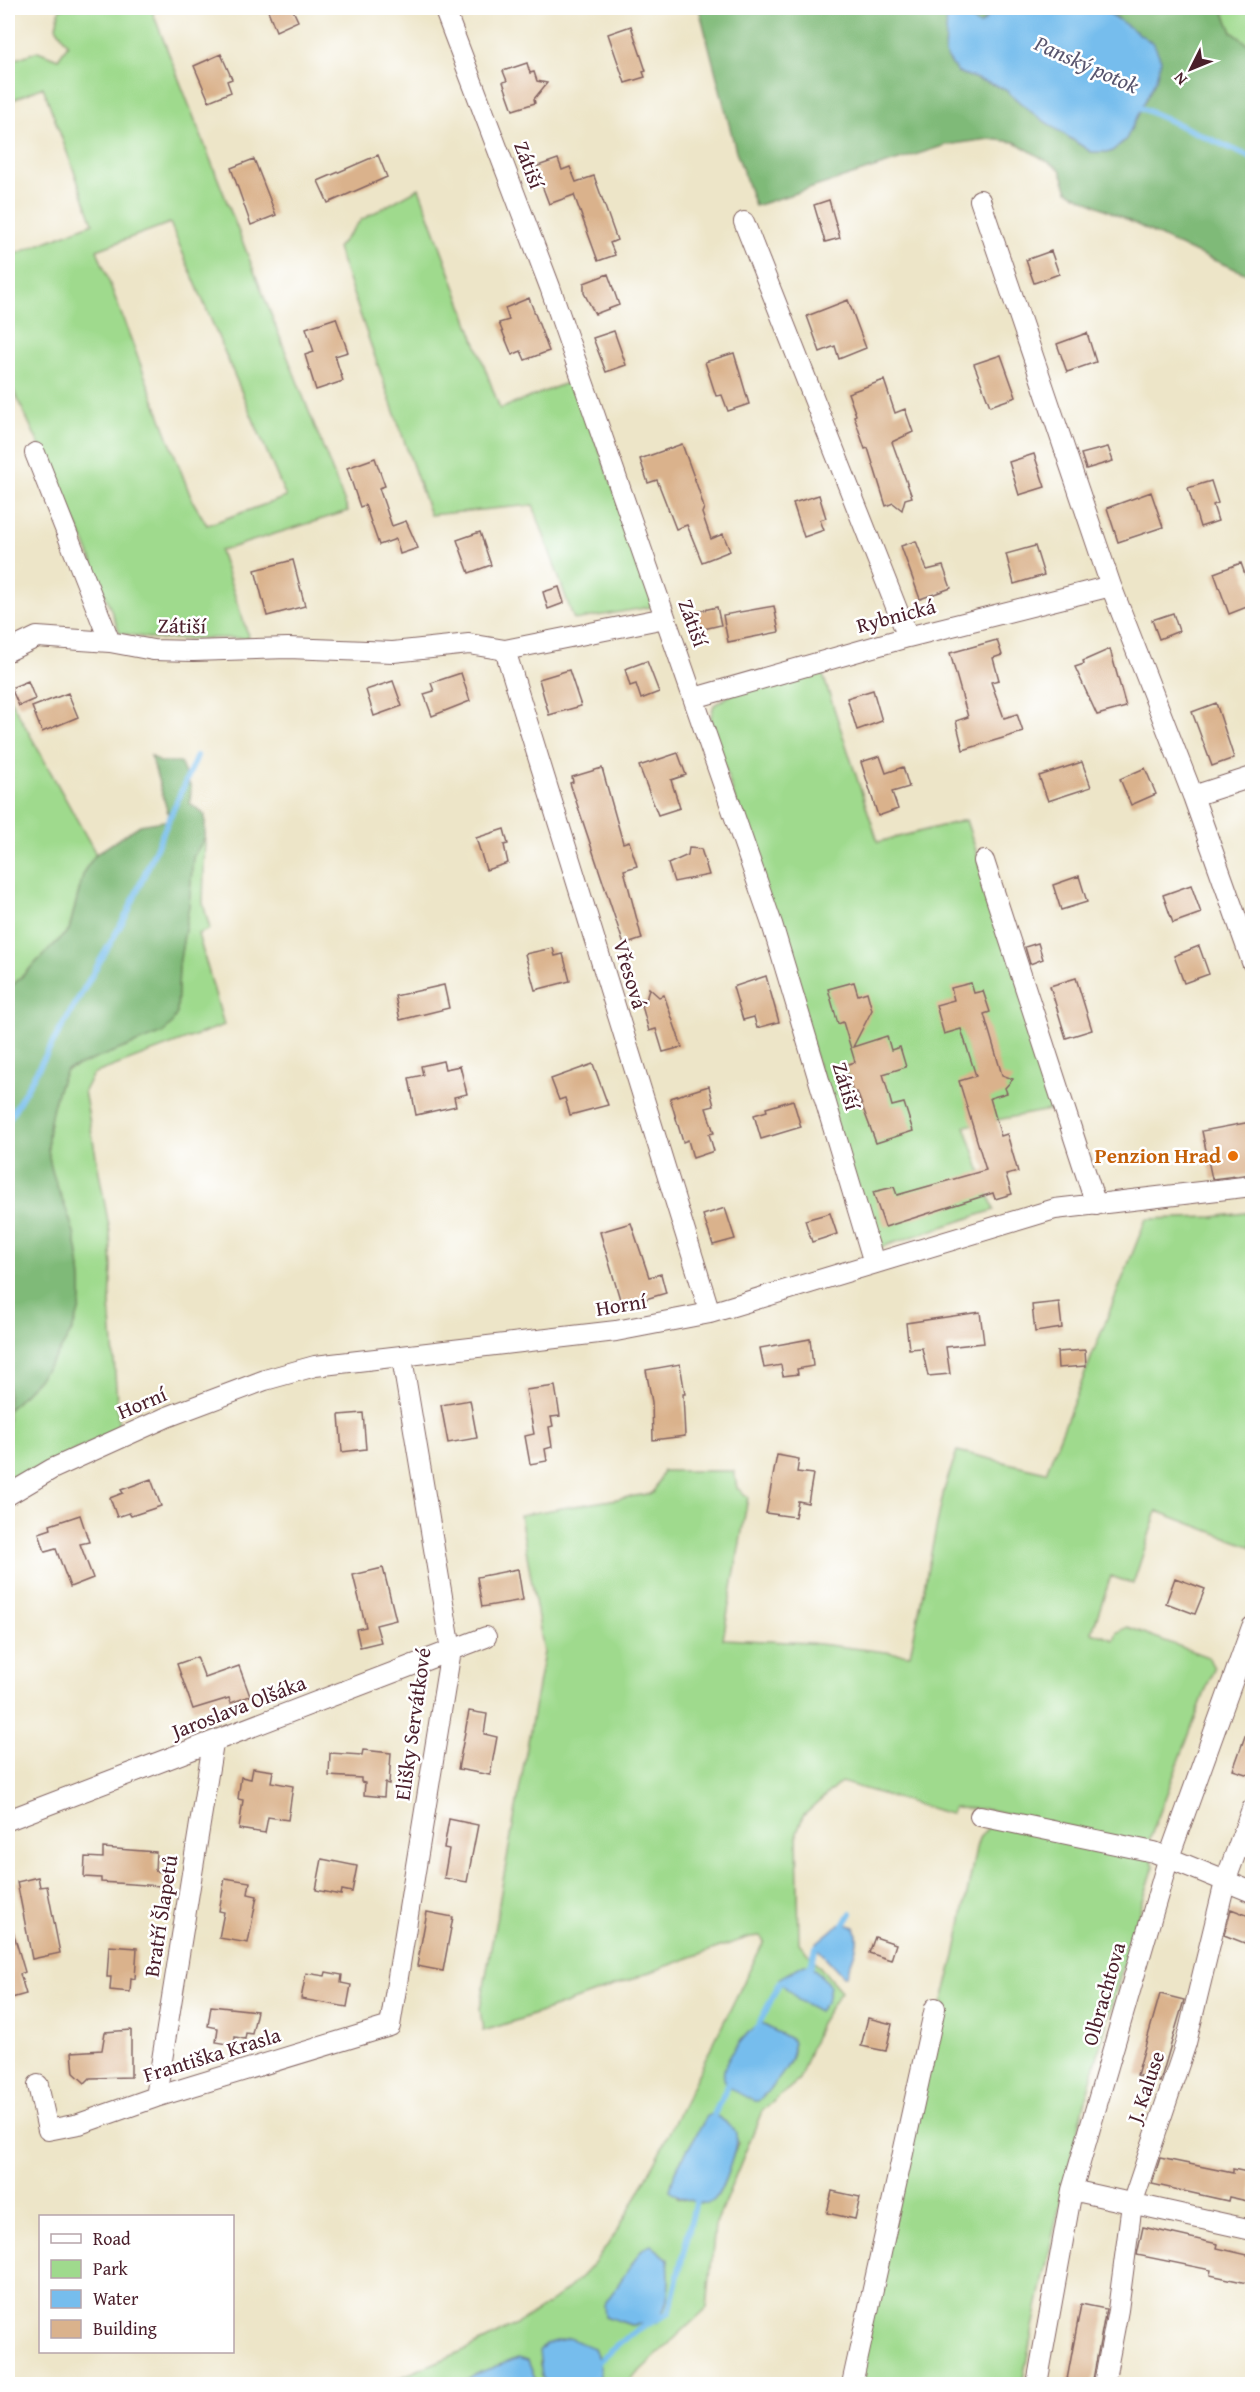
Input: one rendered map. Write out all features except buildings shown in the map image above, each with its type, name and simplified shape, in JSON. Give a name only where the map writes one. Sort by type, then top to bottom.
[{"type":"street","name":"Zátiší","points":[[444,8],[550,287],[772,924],[874,1263]]},
{"type":"street","points":[[980,200],[1111,586],[1193,796],[1252,962]]},
{"type":"street","points":[[744,222],[908,637]]},
{"type":"street","points":[[35,453],[110,642]]},
{"type":"street","name":"Rybnická","points":[[694,698],[908,637],[1111,586]]},
{"type":"street","points":[[505,650],[665,618]]},
{"type":"street","name":"Zátiší","points":[[8,651],[37,637],[110,642],[153,650],[288,648],[393,652],[469,644],[505,650]]},
{"type":"street","name":"Vřesová","points":[[505,650],[710,1313]]},
{"type":"street","points":[[1193,796],[1252,777]]},
{"type":"street","points":[[984,861],[1096,1205]]},
{"type":"street","name":"Horní","points":[[8,1495],[52,1469],[167,1417],[265,1380],[315,1366],[402,1358],[616,1331],[710,1313],[1055,1209],[1252,1186]]},
{"type":"street","name":"Elišky Servátkové","points":[[390,2026],[450,1650],[402,1358]]},
{"type":"street","name":"Olbrachtova","points":[[1036,2385],[1072,2190],[1168,1860],[1252,1627]]},
{"type":"street","name":"Jaroslava Olšáka","points":[[8,1820],[486,1637]]},
{"type":"street","name":"Bratří Šlapetů","points":[[156,2097],[213,1743]]},
{"type":"street","name":"J. Kaluse","points":[[1104,2385],[1118,2310],[1131,2204],[1186,2043],[1225,1882],[1252,1809]]},
{"type":"street","points":[[980,1816],[1154,1852],[1168,1860],[1252,1892]]},
{"type":"street","points":[[852,2385],[935,2008]]},
{"type":"street","name":"Františka Krasla","points":[[38,2085],[48,2130],[79,2124],[156,2097],[390,2026]]},
{"type":"street","points":[[1072,2190],[1252,2230]]},
{"type":"green space","points":[[60,8],[151,8],[348,511],[220,551],[249,638],[154,639],[120,633],[85,543],[8,378],[8,257],[93,223],[43,87],[8,102],[8,62],[38,51],[58,59],[68,45],[56,27]],"holes":[[[170,223],[286,497],[207,525],[192,500],[97,250]]]},
{"type":"green space","points":[[699,8],[996,8],[980,25],[954,9],[957,72],[1003,88],[1035,115],[1091,152],[1111,152],[1126,139],[1156,79],[1118,18],[1101,8],[1222,8],[1232,32],[1252,47],[1252,276],[1180,246],[1068,191],[1060,169],[1015,142],[989,139],[946,145],[755,206],[736,151]]},
{"type":"green space","points":[[1222,8],[1252,8],[1252,47],[1232,32]]},
{"type":"green space","points":[[419,188],[500,409],[574,380],[656,606],[574,620],[533,505],[430,515],[337,248],[361,220]]},
{"type":"green space","points":[[820,666],[878,842],[966,820],[1060,1108],[965,1126],[994,1210],[875,1249],[710,720],[714,705],[734,693]]},
{"type":"green space","points":[[8,695],[96,854],[84,871],[69,930],[8,990]]},
{"type":"green space","points":[[151,756],[160,762],[180,762],[191,788],[190,803],[205,815],[205,837],[193,857],[189,905],[179,965],[177,1013],[171,1025],[163,1033],[66,1070],[63,1077],[51,1114],[48,1133],[49,1153],[54,1176],[74,1233],[81,1282],[79,1312],[73,1328],[54,1359],[8,1410],[8,990],[69,930],[84,871],[96,854],[140,825],[170,820]]},
{"type":"green space","points":[[205,837],[203,903],[210,929],[198,934],[224,1025],[93,1074],[84,1091],[110,1232],[112,1268],[110,1304],[119,1429],[8,1483],[8,1410],[43,1373],[65,1343],[79,1312],[81,1297],[74,1233],[54,1177],[49,1153],[51,1114],[56,1095],[66,1070],[163,1033],[177,1013],[179,965],[189,905],[193,857]]},
{"type":"green space","points":[[1252,1212],[1252,1547],[1157,1511],[1133,1584],[1111,1576],[1092,1632],[1114,1640],[1117,1632],[1128,1627],[1208,1657],[1214,1668],[1148,1844],[986,1809],[953,1808],[950,1814],[841,1782],[803,1816],[797,1833],[799,1943],[841,1991],[820,2023],[799,2080],[762,2111],[715,2226],[707,2308],[626,2384],[599,2384],[601,2367],[594,2348],[539,2362],[547,2384],[537,2384],[528,2361],[478,2373],[462,2384],[384,2384],[480,2343],[527,2318],[569,2288],[599,2257],[623,2221],[644,2183],[764,1941],[760,1936],[750,1937],[483,2031],[480,2009],[544,1652],[520,1515],[653,1493],[663,1471],[734,1471],[737,1488],[748,1497],[723,1639],[811,1643],[910,1655],[944,1490],[957,1451],[1046,1472],[1146,1219],[1213,1217]],"holes":[[[760,2023],[792,2040],[793,2048],[789,2063],[765,2094]],[[707,2117],[738,2142],[722,2185],[710,2202],[677,2197],[675,2171]],[[651,2245],[668,2259],[631,2325],[605,2316]]]},
{"type":"green space","points":[[990,1825],[1151,1858],[1154,1866],[1115,1994],[1080,2123],[1049,2253],[1022,2384],[857,2384],[936,2026],[955,1956],[976,1848],[979,1838]]},
{"type":"water","points":[[996,8],[1101,8],[1154,44],[1161,60],[1156,79],[1126,139],[1111,152],[1091,152],[1035,115],[1003,88],[957,72],[945,54],[947,12],[954,9],[980,25]]},
{"type":"water","points":[[845,1924],[855,1927],[857,1939],[846,1976],[843,1976],[816,1947],[816,1943],[838,1925]]},
{"type":"water","points":[[804,1964],[811,1965],[830,1986],[827,2001],[819,2011],[798,2000],[780,1982],[780,1978]]},
{"type":"water","points":[[760,2023],[792,2040],[793,2048],[783,2073],[758,2101],[754,2101],[728,2086],[724,2072],[736,2047]]},
{"type":"water","points":[[713,2114],[735,2131],[735,2145],[730,2167],[717,2196],[709,2203],[703,2203],[684,2198],[670,2190],[675,2171],[707,2116]]},
{"type":"water","points":[[651,2245],[668,2259],[668,2293],[657,2323],[631,2325],[605,2316],[604,2305],[642,2249]]},
{"type":"water","points":[[569,2338],[594,2348],[601,2367],[599,2384],[547,2384],[542,2377],[539,2351],[545,2344]]},
{"type":"water","points":[[518,2358],[528,2361],[537,2384],[462,2384],[478,2373]]},
{"type":"waterway","name":"Panský potok","points":[[1135,105],[1252,158]]},
{"type":"waterway","points":[[8,1121],[127,914],[197,756]]},
{"type":"waterway","points":[[841,1930],[851,1913]]},
{"type":"waterway","points":[[804,1969],[811,1965],[816,1947],[823,1943]]},
{"type":"waterway","points":[[756,2030],[780,1982],[787,1978]]},
{"type":"waterway","points":[[711,2121],[731,2079]]},
{"type":"waterway","points":[[594,2365],[635,2331],[669,2313],[697,2196]]},
{"type":"place","name":"Penzion Hrad","points":[[1233,1156]]}]
